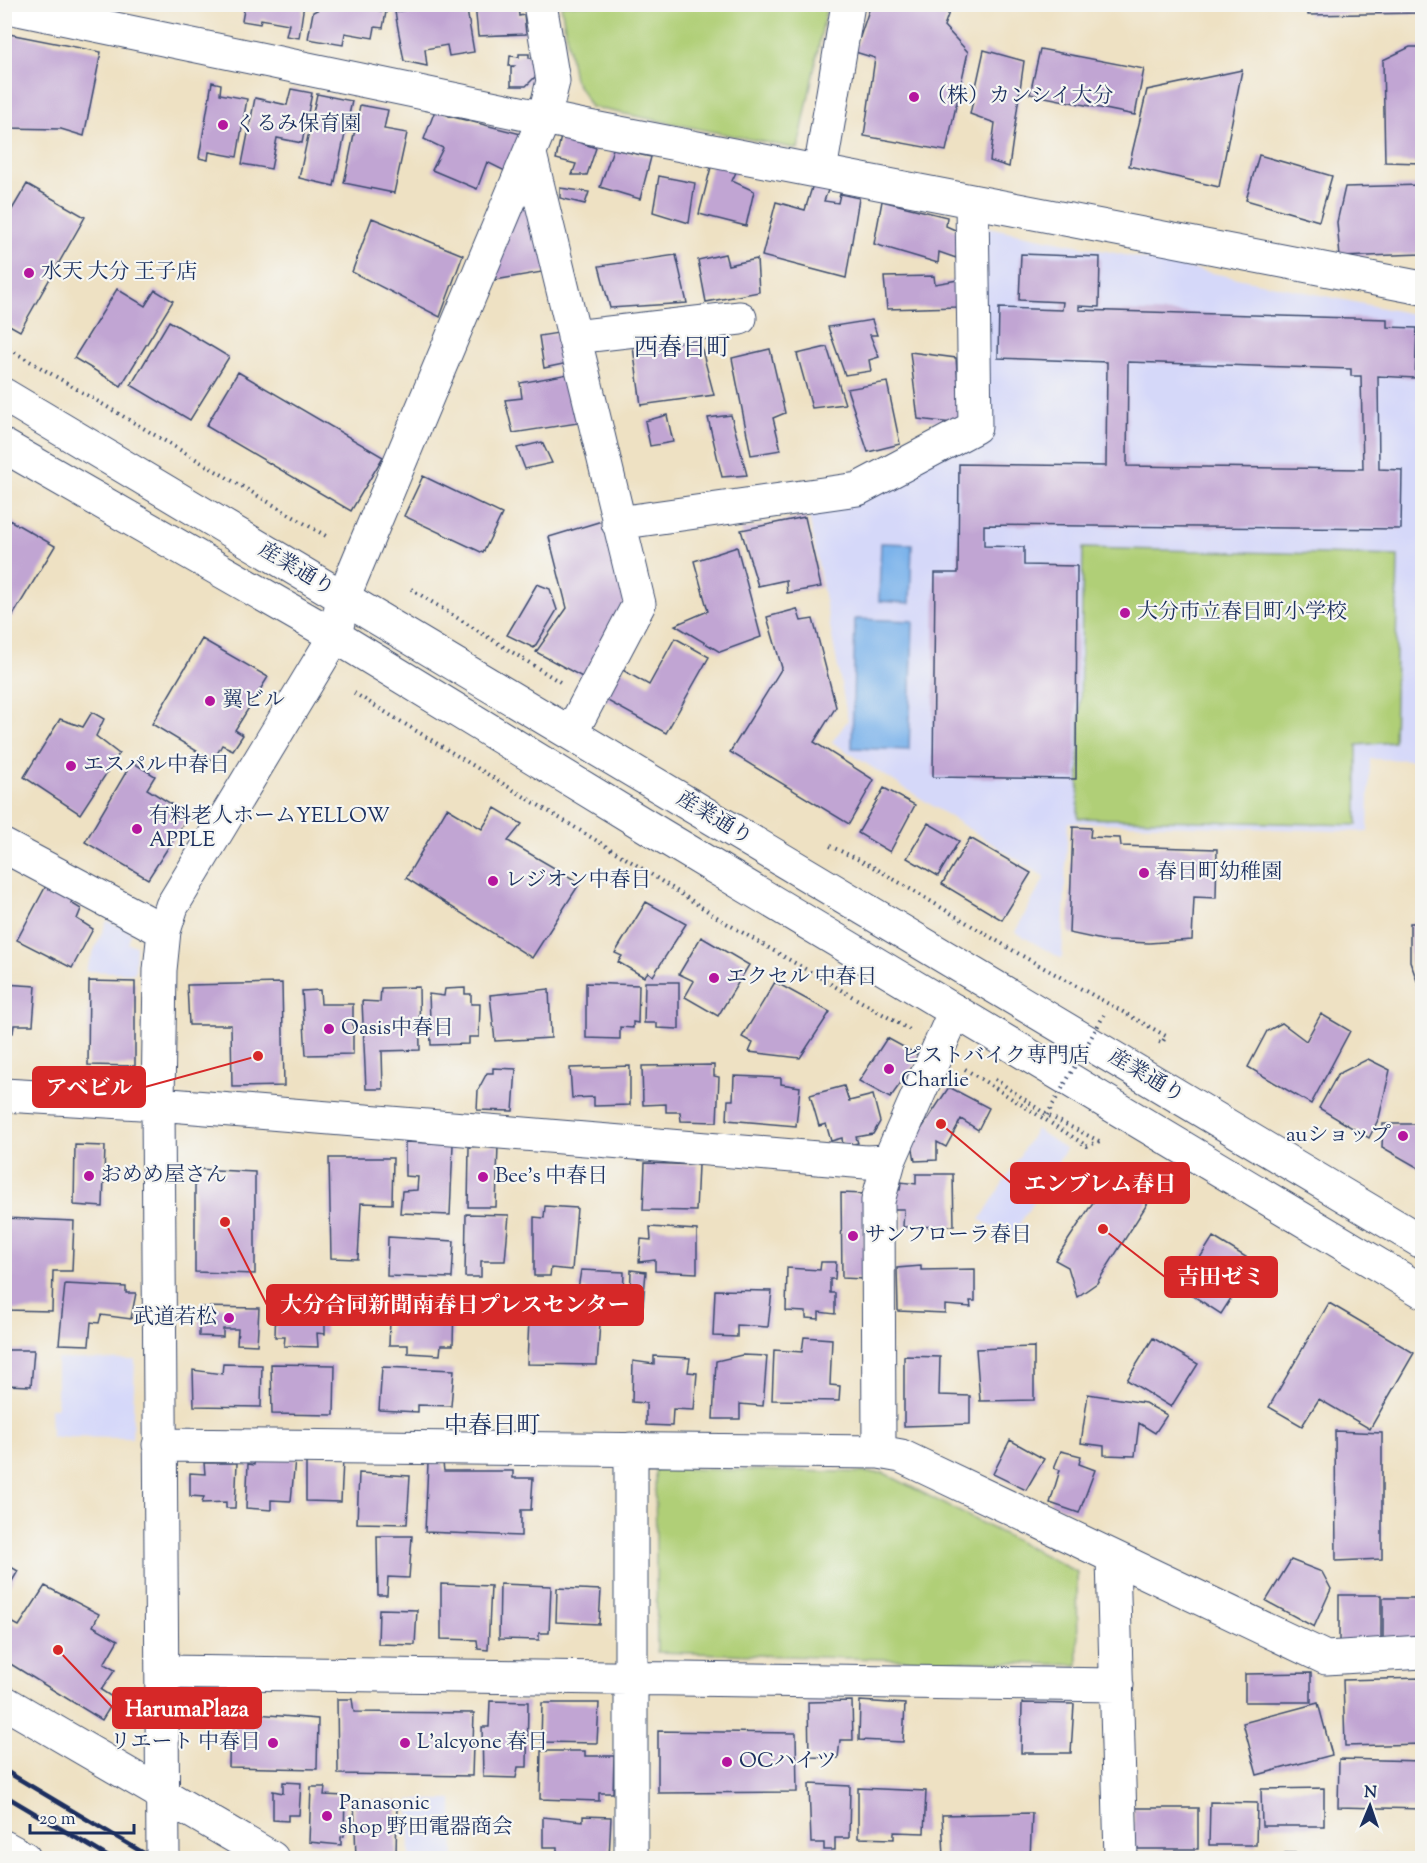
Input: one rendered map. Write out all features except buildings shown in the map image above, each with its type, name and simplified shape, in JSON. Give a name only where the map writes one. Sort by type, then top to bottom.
[{"type":"main road","points":[[164,1858],[158,1104],[160,970],[164,931],[172,906],[335,636],[343,598],[544,118],[553,81],[540,4]]},
{"type":"main road","points":[[820,171],[848,4]]},
{"type":"main road","points":[[4,6],[544,118],[1422,288]]},
{"type":"main road","points":[[530,154],[639,604],[571,733]]},
{"type":"main road","points":[[618,523],[858,489],[975,427],[972,202]]},
{"type":"main road","points":[[574,337],[740,318]]},
{"type":"main road","name":"産業通り","points":[[4,395],[1422,1242]]},
{"type":"main road","name":"産業通り","points":[[4,446],[335,636],[1422,1291]]},
{"type":"main road","points":[[4,846],[164,931]]},
{"type":"main road","points":[[879,1452],[878,1202],[889,1161],[955,1011]]},
{"type":"main road","points":[[4,1095],[158,1104],[843,1160],[889,1161]]},
{"type":"main road","points":[[159,1445],[879,1452],[901,1456],[1326,1658],[1422,1652]]},
{"type":"main road","points":[[631,1449],[631,1858]]},
{"type":"main road","points":[[1113,1558],[1121,1858]]},
{"type":"main road","points":[[162,1672],[1117,1685]]},
{"type":"main road","points":[[4,1702],[164,1798],[272,1858]]},
{"type":"main road","points":[[4,1847],[24,1858]]},
{"type":"path","points":[[4,346],[326,536]]},
{"type":"path","points":[[411,588],[588,700]]},
{"type":"path","points":[[354,693],[625,857],[726,923],[908,1028],[981,1079],[1087,1146],[1100,1141],[1047,1115],[994,1079]]},
{"type":"path","points":[[829,845],[870,866],[1019,954],[1166,1036],[1162,1044]]},
{"type":"path","points":[[1047,1115],[1104,1015]]},
{"type":"shaded area","name":"大分市立春日町小学校","points":[[978,225],[1422,316],[1422,760],[1370,759],[1368,832],[1068,822],[1062,959],[1015,932],[1045,877],[832,742],[848,720],[807,506],[985,437]]},
{"type":"shaded area","points":[[107,921],[131,932],[128,944],[136,945],[135,973],[85,971]]},
{"type":"shaded area","points":[[1036,1129],[1066,1149],[1011,1238],[980,1220]]},
{"type":"shaded area","points":[[57,1359],[135,1360],[132,1438],[51,1437],[50,1408],[57,1408]]},
{"type":"shaded area","points":[[409,1800],[452,1800],[454,1858],[410,1858]]},
{"type":"green space","points":[[561,5],[827,5],[798,149],[591,107],[574,79]]},
{"type":"green space","points":[[1083,548],[1398,556],[1394,742],[1357,745],[1357,825],[1078,818]]},
{"type":"green space","points":[[655,1468],[884,1473],[1077,1572],[1078,1665],[657,1652]]},
{"type":"water","points":[[881,543],[912,544],[910,603],[879,601]]},
{"type":"water","points":[[855,619],[913,621],[909,750],[852,748]]},
{"type":"railway","points":[[4,1770],[152,1858]]},
{"type":"railway","points":[[4,1795],[110,1858]]},
{"type":"place","name":"（株）カンシイ大分","points":[[914,97]]},
{"type":"place","name":"くるみ保育園","points":[[223,125]]},
{"type":"place","name":"水天 大分 王子店","points":[[29,273]]},
{"type":"place","name":"大分市立春日町小学校","points":[[1125,613]]},
{"type":"place","name":"翼ビル","points":[[210,701]]},
{"type":"place","name":"エスパル中春日","points":[[71,766]]},
{"type":"place","name":"有料老人ホームYELLOW APPLE","points":[[137,829]]},
{"type":"place","name":"春日町幼稚園","points":[[1144,873]]},
{"type":"place","name":"レジオン中春日","points":[[493,881]]},
{"type":"place","name":"エクセル 中春日","points":[[714,978]]},
{"type":"place","name":"Oasis中春日","points":[[329,1029]]},
{"type":"place","name":"アベビル","points":[[258,1056]]},
{"type":"place","name":"ピストバイク専門店 Charlie","points":[[889,1069]]},
{"type":"place","name":"エンブレム春日","points":[[941,1124]]},
{"type":"place","name":"auショップ","points":[[1403,1136]]},
{"type":"place","name":"おめめ屋さん","points":[[89,1176]]},
{"type":"place","name":"Bee's 中春日","points":[[483,1177]]},
{"type":"place","name":"大分合同新聞南春日プレスセンター","points":[[225,1222]]},
{"type":"place","name":"吉田ゼミ","points":[[1103,1229]]},
{"type":"place","name":"サンフローラ春日","points":[[853,1236]]},
{"type":"place","name":"武道若松","points":[[229,1318]]},
{"type":"place","name":"HarumaPlaza","points":[[58,1650]]},
{"type":"place","name":"リエート 中春日","points":[[273,1743]]},
{"type":"place","name":"L'alcyone 春日","points":[[405,1743]]},
{"type":"place","name":"OCハイツ","points":[[727,1762]]},
{"type":"place","name":"Panasonic shop 野田電器商会","points":[[327,1816]]},
{"type":"district","name":"西春日町","points":[[682,349]]},
{"type":"district","name":"中春日町","points":[[492,1427]]}]
